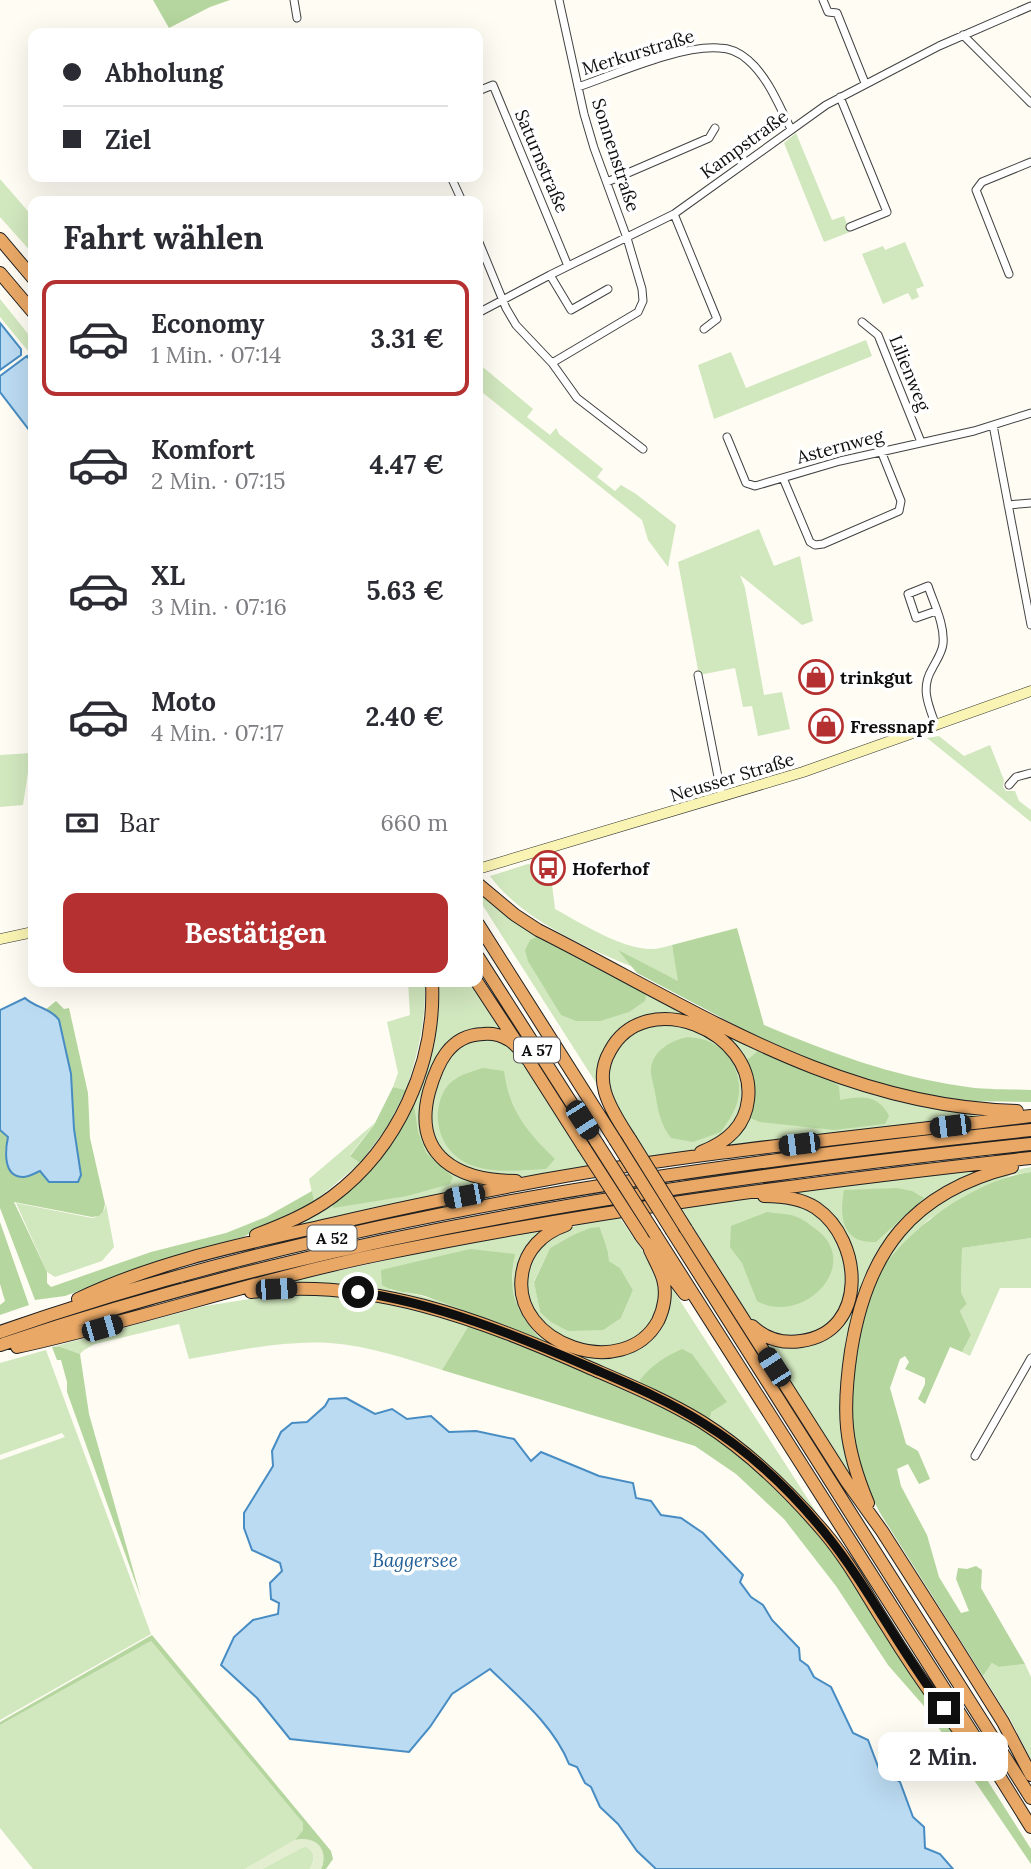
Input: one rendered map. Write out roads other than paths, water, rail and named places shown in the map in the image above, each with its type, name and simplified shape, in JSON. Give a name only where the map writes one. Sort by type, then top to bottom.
[{"type":"highway","points":[[0,239],[28,272]]},
{"type":"highway","points":[[0,273],[28,306]]},
{"type":"highway","points":[[483,888],[538,930],[754,1042],[823,1073],[880,1092],[929,1103],[1031,1114]]},
{"type":"highway","name":"A 57","points":[[483,932],[1031,1798]]},
{"type":"highway","name":"A 57","points":[[483,965],[1031,1827]]},
{"type":"highway","points":[[33,1320],[137,1275],[217,1250],[280,1225],[315,1208],[349,1183],[366,1166],[394,1127],[415,1085],[428,1039],[432,987]]},
{"type":"highway","points":[[480,987],[650,1250],[722,1340]]},
{"type":"highway","points":[[670,1161],[703,1152],[726,1140],[741,1123],[746,1111],[749,1087],[741,1061],[720,1038],[695,1023],[669,1018],[646,1021],[623,1033],[608,1054],[602,1080],[609,1102],[846,1482],[882,1531],[1003,1722],[1031,1775]]},
{"type":"highway","points":[[543,1027],[621,1124]]},
{"type":"highway","points":[[531,1063],[516,1045],[497,1035],[473,1035],[462,1039],[452,1046],[438,1064],[426,1105],[425,1124],[432,1147],[451,1167],[463,1173],[494,1181],[544,1180]]},
{"type":"highway","points":[[217,1250],[544,1180],[1031,1114]]},
{"type":"highway","name":"A 52","points":[[0,1332],[143,1286],[250,1257],[494,1204],[657,1177],[1031,1130]]},
{"type":"highway","name":"A 52","points":[[0,1348],[144,1299],[256,1269],[500,1216],[829,1167],[1031,1144]]},
{"type":"highway","points":[[0,1348],[102,1328],[279,1278],[380,1255],[589,1216],[829,1181],[1031,1160]]},
{"type":"highway","points":[[882,1531],[856,1475],[846,1426],[846,1383],[855,1325],[866,1287],[887,1248],[931,1201],[963,1182],[1031,1160]]},
{"type":"highway","points":[[729,1195],[790,1198],[814,1207],[831,1221],[842,1237],[853,1281],[849,1301],[838,1321],[829,1330],[806,1341],[781,1342],[762,1334],[732,1301]]},
{"type":"highway","points":[[589,1216],[545,1235],[533,1247],[522,1270],[521,1286],[526,1307],[537,1325],[553,1338],[588,1351],[608,1353],[628,1348],[645,1337],[656,1324],[664,1300],[663,1278],[650,1250]]},
{"type":"highway","points":[[202,1300],[247,1292],[291,1289],[347,1291],[393,1297],[440,1309],[556,1353],[660,1399],[704,1423],[774,1479],[827,1535],[916,1672],[976,1752],[997,1773]]},
{"type":"main road","name":"Neusser Straße","points":[[483,868],[722,797],[936,726],[1031,691]]},
{"type":"main road","points":[[0,939],[28,933]]},
{"type":"street","points":[[294,0],[297,18]]},
{"type":"street","name":"Sonnenstraße","points":[[552,363],[630,318],[640,308],[643,298],[627,238],[594,148],[559,0]]},
{"type":"street","points":[[823,0],[828,12],[836,13],[865,83]]},
{"type":"street","name":"Kampstraße","points":[[483,310],[674,214],[791,129],[865,83],[963,35],[1031,6]]},
{"type":"street","points":[[963,35],[1031,103]]},
{"type":"street","name":"Merkurstraße","points":[[578,87],[680,53],[725,48],[741,54],[755,66],[791,129]]},
{"type":"street","name":"Saturnstraße","points":[[483,89],[493,85],[568,266]]},
{"type":"street","points":[[840,97],[887,212],[849,227]]},
{"type":"street","points":[[607,182],[709,138],[715,128]]},
{"type":"street","points":[[1009,274],[976,190],[982,182],[1031,162]]},
{"type":"street","points":[[674,214],[717,319],[704,329]]},
{"type":"street","points":[[483,252],[502,300],[516,325],[552,363],[577,398],[643,449]]},
{"type":"street","points":[[550,275],[571,310],[608,289]]},
{"type":"street","name":"Lilienweg","points":[[862,322],[878,335],[921,442]]},
{"type":"street","name":"Asternweg","points":[[727,437],[746,483],[755,486],[1031,413]]},
{"type":"street","points":[[993,425],[1031,625]]},
{"type":"street","points":[[783,478],[810,542],[815,545],[823,544],[899,511],[901,501],[881,451]]},
{"type":"street","points":[[1008,505],[1031,503]]},
{"type":"street","points":[[936,611],[916,618],[908,594],[928,586],[936,611],[943,642],[925,689],[936,726]]},
{"type":"street","points":[[698,675],[722,797]]},
{"type":"street","points":[[1009,785],[1016,777],[1031,773]]},
{"type":"street","points":[[975,1456],[1031,1358]]},
{"type":"water","points":[[0,323],[21,349],[21,355],[0,370]]},
{"type":"water","points":[[27,356],[28,428],[0,392],[0,376]]},
{"type":"water","points":[[25,998],[59,1020],[71,1074],[74,1129],[81,1175],[78,1182],[49,1182],[40,1171],[25,1177],[16,1176],[7,1162],[8,1137],[0,1130],[0,1010]]},
{"type":"water","name":"Baggersee","points":[[346,1398],[375,1414],[392,1409],[407,1419],[431,1416],[449,1432],[476,1431],[514,1439],[531,1461],[541,1452],[599,1476],[633,1483],[636,1498],[651,1501],[661,1515],[681,1518],[703,1533],[743,1575],[740,1582],[799,1648],[800,1660],[808,1666],[814,1677],[831,1687],[853,1733],[868,1740],[879,1769],[900,1782],[913,1817],[924,1827],[925,1848],[940,1854],[953,1869],[656,1869],[600,1807],[591,1787],[585,1783],[577,1767],[569,1764],[545,1725],[490,1669],[452,1694],[409,1752],[290,1739],[257,1698],[221,1665],[234,1637],[253,1620],[278,1614],[279,1603],[271,1599],[270,1583],[282,1571],[280,1563],[252,1550],[244,1528],[244,1513],[273,1466],[272,1451],[281,1432],[292,1423],[307,1422],[329,1399]]},
{"type":"place","name":"trinkgut","points":[[816,677]]},
{"type":"place","name":"Fressnapf","points":[[826,726]]},
{"type":"place","name":"Hoferhof","points":[[548,868]]}]
